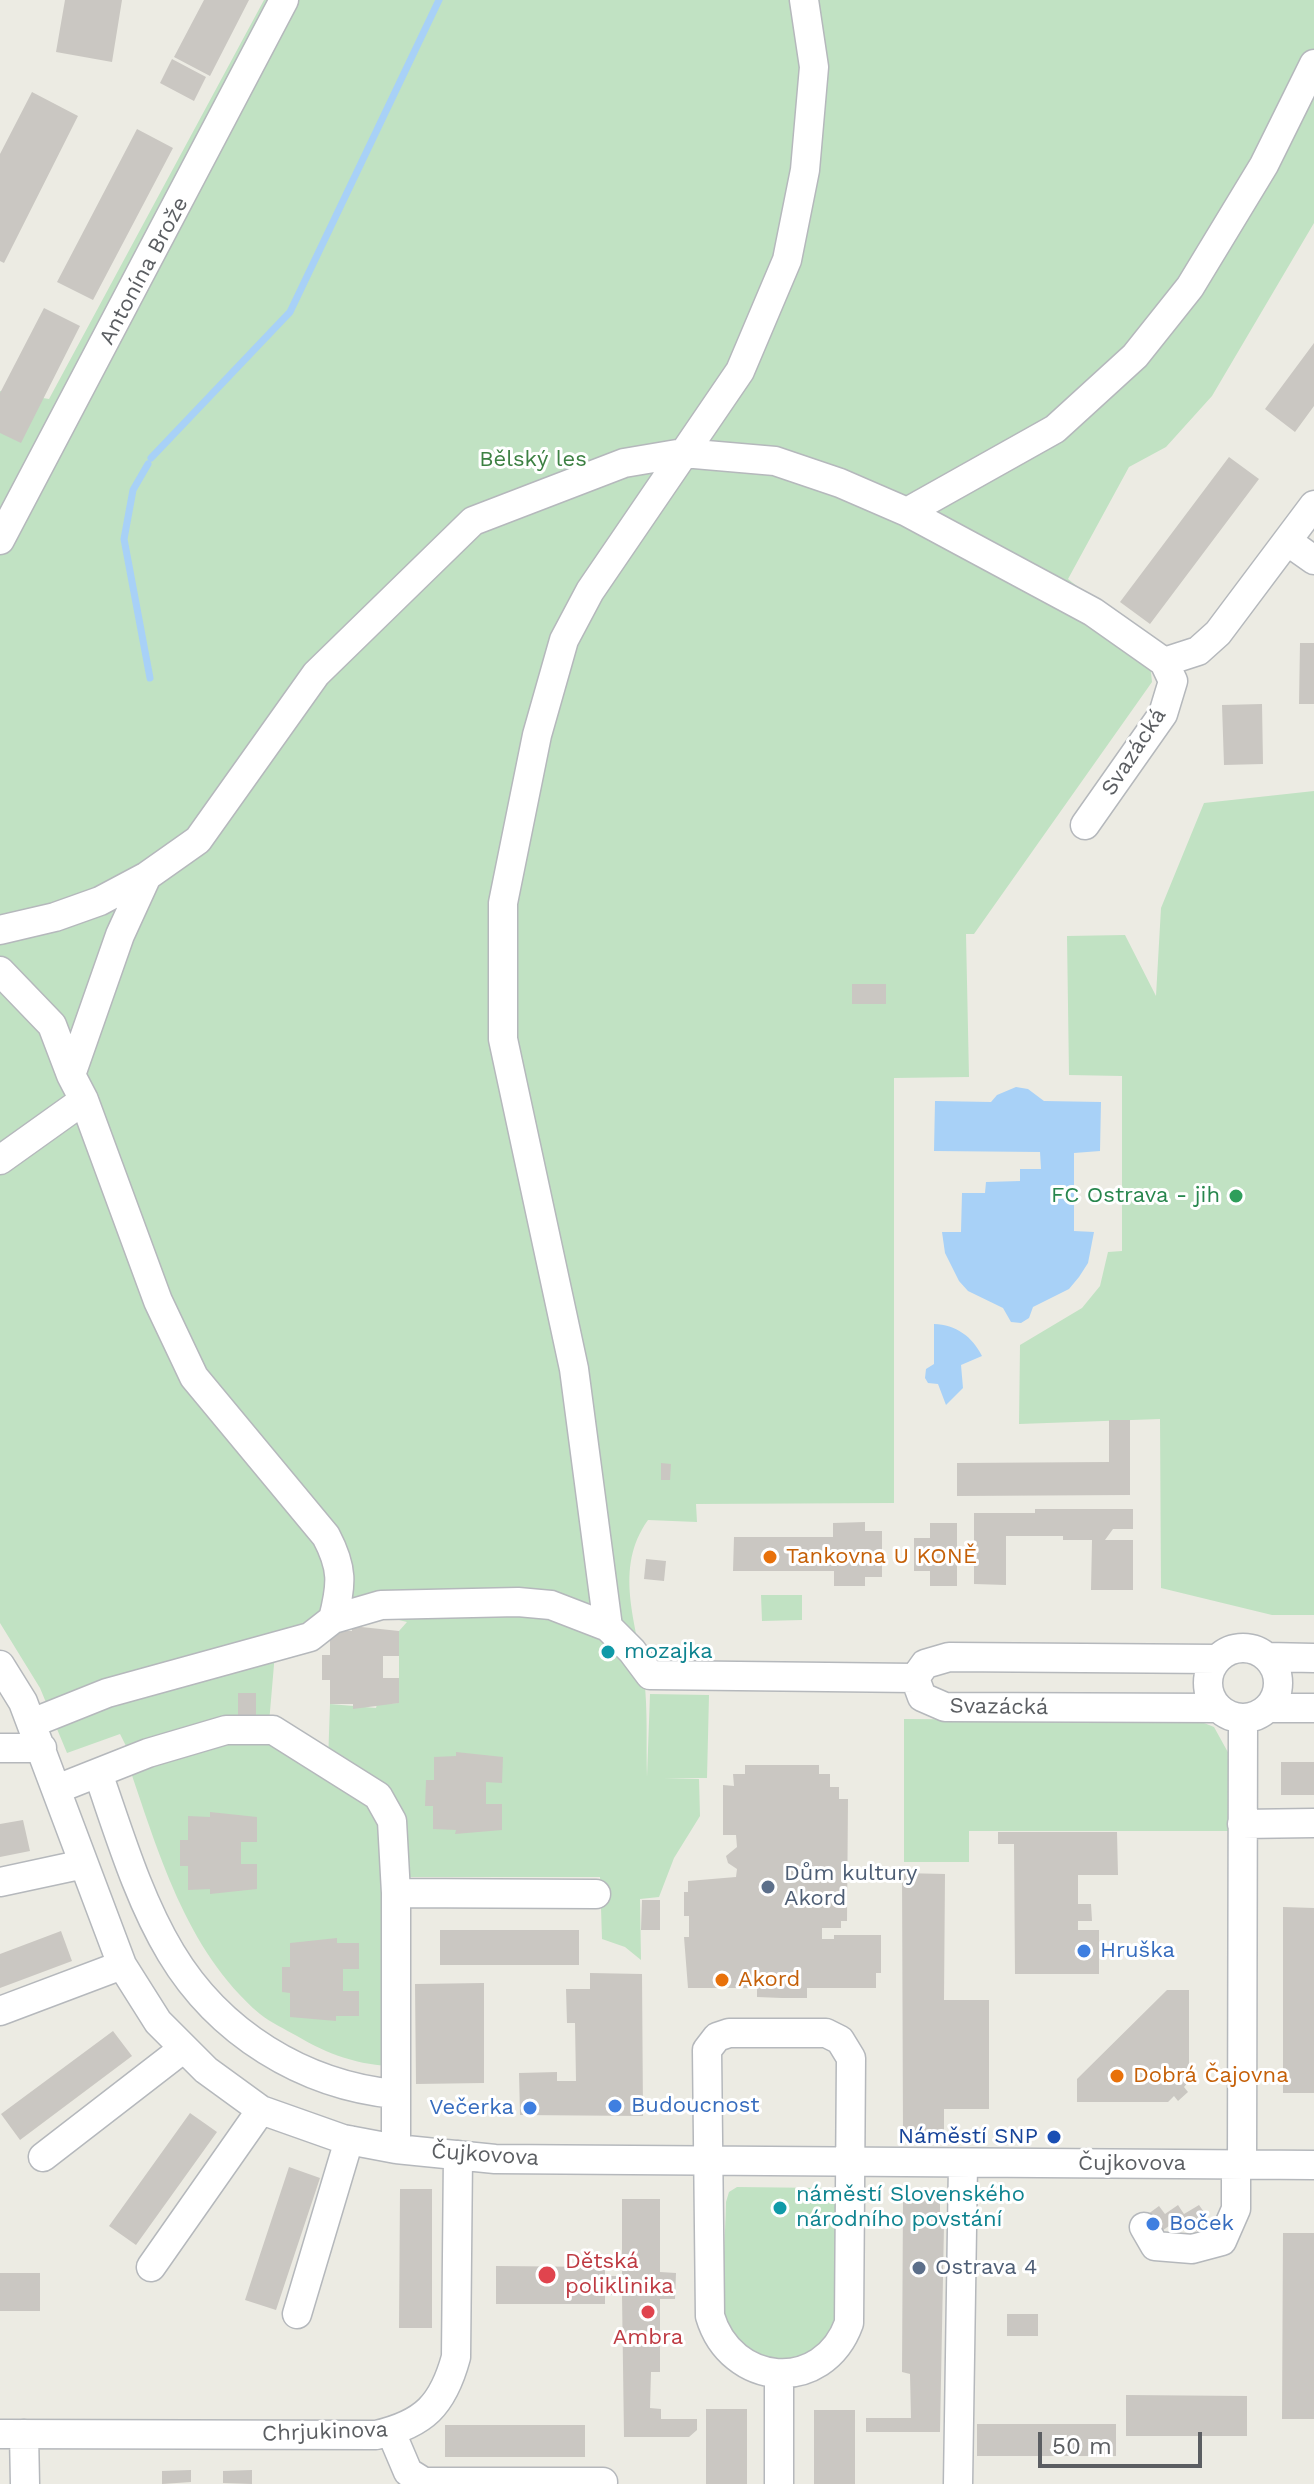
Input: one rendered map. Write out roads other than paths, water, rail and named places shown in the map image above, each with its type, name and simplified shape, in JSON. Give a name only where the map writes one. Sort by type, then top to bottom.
[{"type":"street","name":"Antonína Brože","points":[[0,540],[284,0]]},
{"type":"street","points":[[608,1627],[574,1369],[503,1039],[503,903],[537,735],[564,640],[590,591],[740,371],[787,260],[805,170],[814,67],[804,0]]},
{"type":"street","points":[[907,512],[1055,429],[1135,356],[1190,287],[1264,165],[1314,64]]},
{"type":"street","points":[[0,930],[55,917],[100,901],[147,876],[198,840],[316,674],[473,521],[624,463],[683,453],[775,461],[840,483],[907,512],[1093,612],[1164,662],[1198,651],[1218,633],[1314,505]]},
{"type":"street","points":[[936,529],[943,492]]},
{"type":"street","points":[[1287,541],[1314,560]]},
{"type":"street","name":"Svazácká","points":[[1085,825],[1163,714],[1173,681],[1164,662]]},
{"type":"street","points":[[71,1075],[120,935],[147,876]]},
{"type":"street","points":[[0,971],[52,1025],[84,1100],[158,1301],[194,1377],[326,1536],[339,1562],[340,1591],[333,1619]]},
{"type":"street","points":[[0,1160],[84,1100]]},
{"type":"street","points":[[0,1748],[37,1736],[107,1693],[310,1637],[333,1619],[381,1605],[518,1602],[551,1605],[608,1627],[650,1675],[915,1678],[925,1664],[949,1657],[1217,1659],[1239,1648],[1259,1651],[1267,1657],[1278,1682],[1243,1711],[1236,2209],[1222,2241],[1192,2249],[1155,2246],[1144,2227]]},
{"type":"street","points":[[1267,1657],[1314,1658]]},
{"type":"street","points":[[1217,1659],[1208,1684],[1243,1711]]},
{"type":"street","name":"Čujkovova","points":[[0,1665],[37,1736],[122,1965],[158,2022],[206,2070],[261,2110],[349,2140],[396,2149],[458,2155],[852,2163],[1314,2165]]},
{"type":"street","name":"Svazácká","points":[[915,1678],[922,1697],[945,1707],[1243,1711],[1314,1708]]},
{"type":"street","points":[[57,1789],[226,1730],[273,1730],[378,1796],[392,1821],[396,1893],[396,2149]]},
{"type":"street","points":[[98,1773],[136,1880],[172,1954],[213,2007],[264,2051],[307,2072],[369,2092],[395,2094]]},
{"type":"street","points":[[1242,1824],[1314,1823]]},
{"type":"street","points":[[0,1882],[84,1864]]},
{"type":"street","points":[[396,1893],[596,1894]]},
{"type":"street","points":[[0,2011],[122,1965]]},
{"type":"street","points":[[729,2033],[819,2033],[840,2040],[851,2058],[852,2163],[849,2323],[832,2351],[818,2362],[791,2374],[779,2376],[736,2358],[714,2329],[710,2316],[707,2050],[712,2041],[729,2033]]},
{"type":"street","points":[[43,2157],[184,2048]]},
{"type":"street","points":[[151,2267],[261,2110]]},
{"type":"street","points":[[297,2314],[349,2140]]},
{"type":"street","name":"Chrjukinova","points":[[12,2434],[376,2435],[407,2428],[432,2407],[450,2380],[456,2357],[458,2155]]},
{"type":"street","points":[[958,2484],[963,2164]]},
{"type":"street","points":[[779,2376],[779,2484]]},
{"type":"street","points":[[391,2432],[408,2472],[424,2482],[603,2482]]},
{"type":"street","points":[[12,2434],[25,2484]]},
{"type":"water","points":[[1016,1087],[1028,1089],[1044,1101],[1101,1102],[1100,1151],[1074,1153],[1074,1231],[1094,1232],[1088,1263],[1069,1289],[1033,1307],[1029,1318],[1021,1323],[1011,1322],[1003,1308],[968,1291],[959,1281],[945,1253],[942,1232],[961,1232],[962,1193],[985,1193],[986,1182],[1020,1181],[1020,1169],[1041,1169],[1040,1152],[934,1151],[935,1101],[991,1102],[997,1095]]},
{"type":"water","points":[[934,1324],[962,1333],[982,1356],[961,1365],[963,1388],[946,1405],[938,1384],[928,1383],[925,1378],[926,1369],[934,1364]]},
{"type":"waterway","points":[[151,458],[290,312],[439,0]]},
{"type":"waterway","points":[[148,464],[133,490],[124,539],[150,678]]},
{"type":"place","name":"FC Ostrava - jih","points":[[1236,1196]]},
{"type":"place","name":"Tankovna U KONĚ","points":[[770,1557]]},
{"type":"place","name":"mozajka","points":[[608,1652]]},
{"type":"place","name":"Dům kultury Akord","points":[[768,1887]]},
{"type":"place","name":"Hruška","points":[[1084,1951]]},
{"type":"place","name":"Akord","points":[[722,1980]]},
{"type":"place","name":"Dobrá Čajovna","points":[[1117,2076]]},
{"type":"place","name":"Budoucnost","points":[[615,2106]]},
{"type":"place","name":"Večerka","points":[[530,2108]]},
{"type":"place","name":"Náměstí SNP","points":[[1054,2137]]},
{"type":"place","name":"náměstí Slovenského národního povstání","points":[[780,2208]]},
{"type":"place","name":"Boček","points":[[1153,2224]]},
{"type":"place","name":"Ostrava 4","points":[[919,2268]]},
{"type":"place","name":"Dětská poliklinika","points":[[547,2275]]},
{"type":"place","name":"Ambra","points":[[648,2312]]},
{"type":"park label","name":"Bělský les","points":[[533,460]]}]
